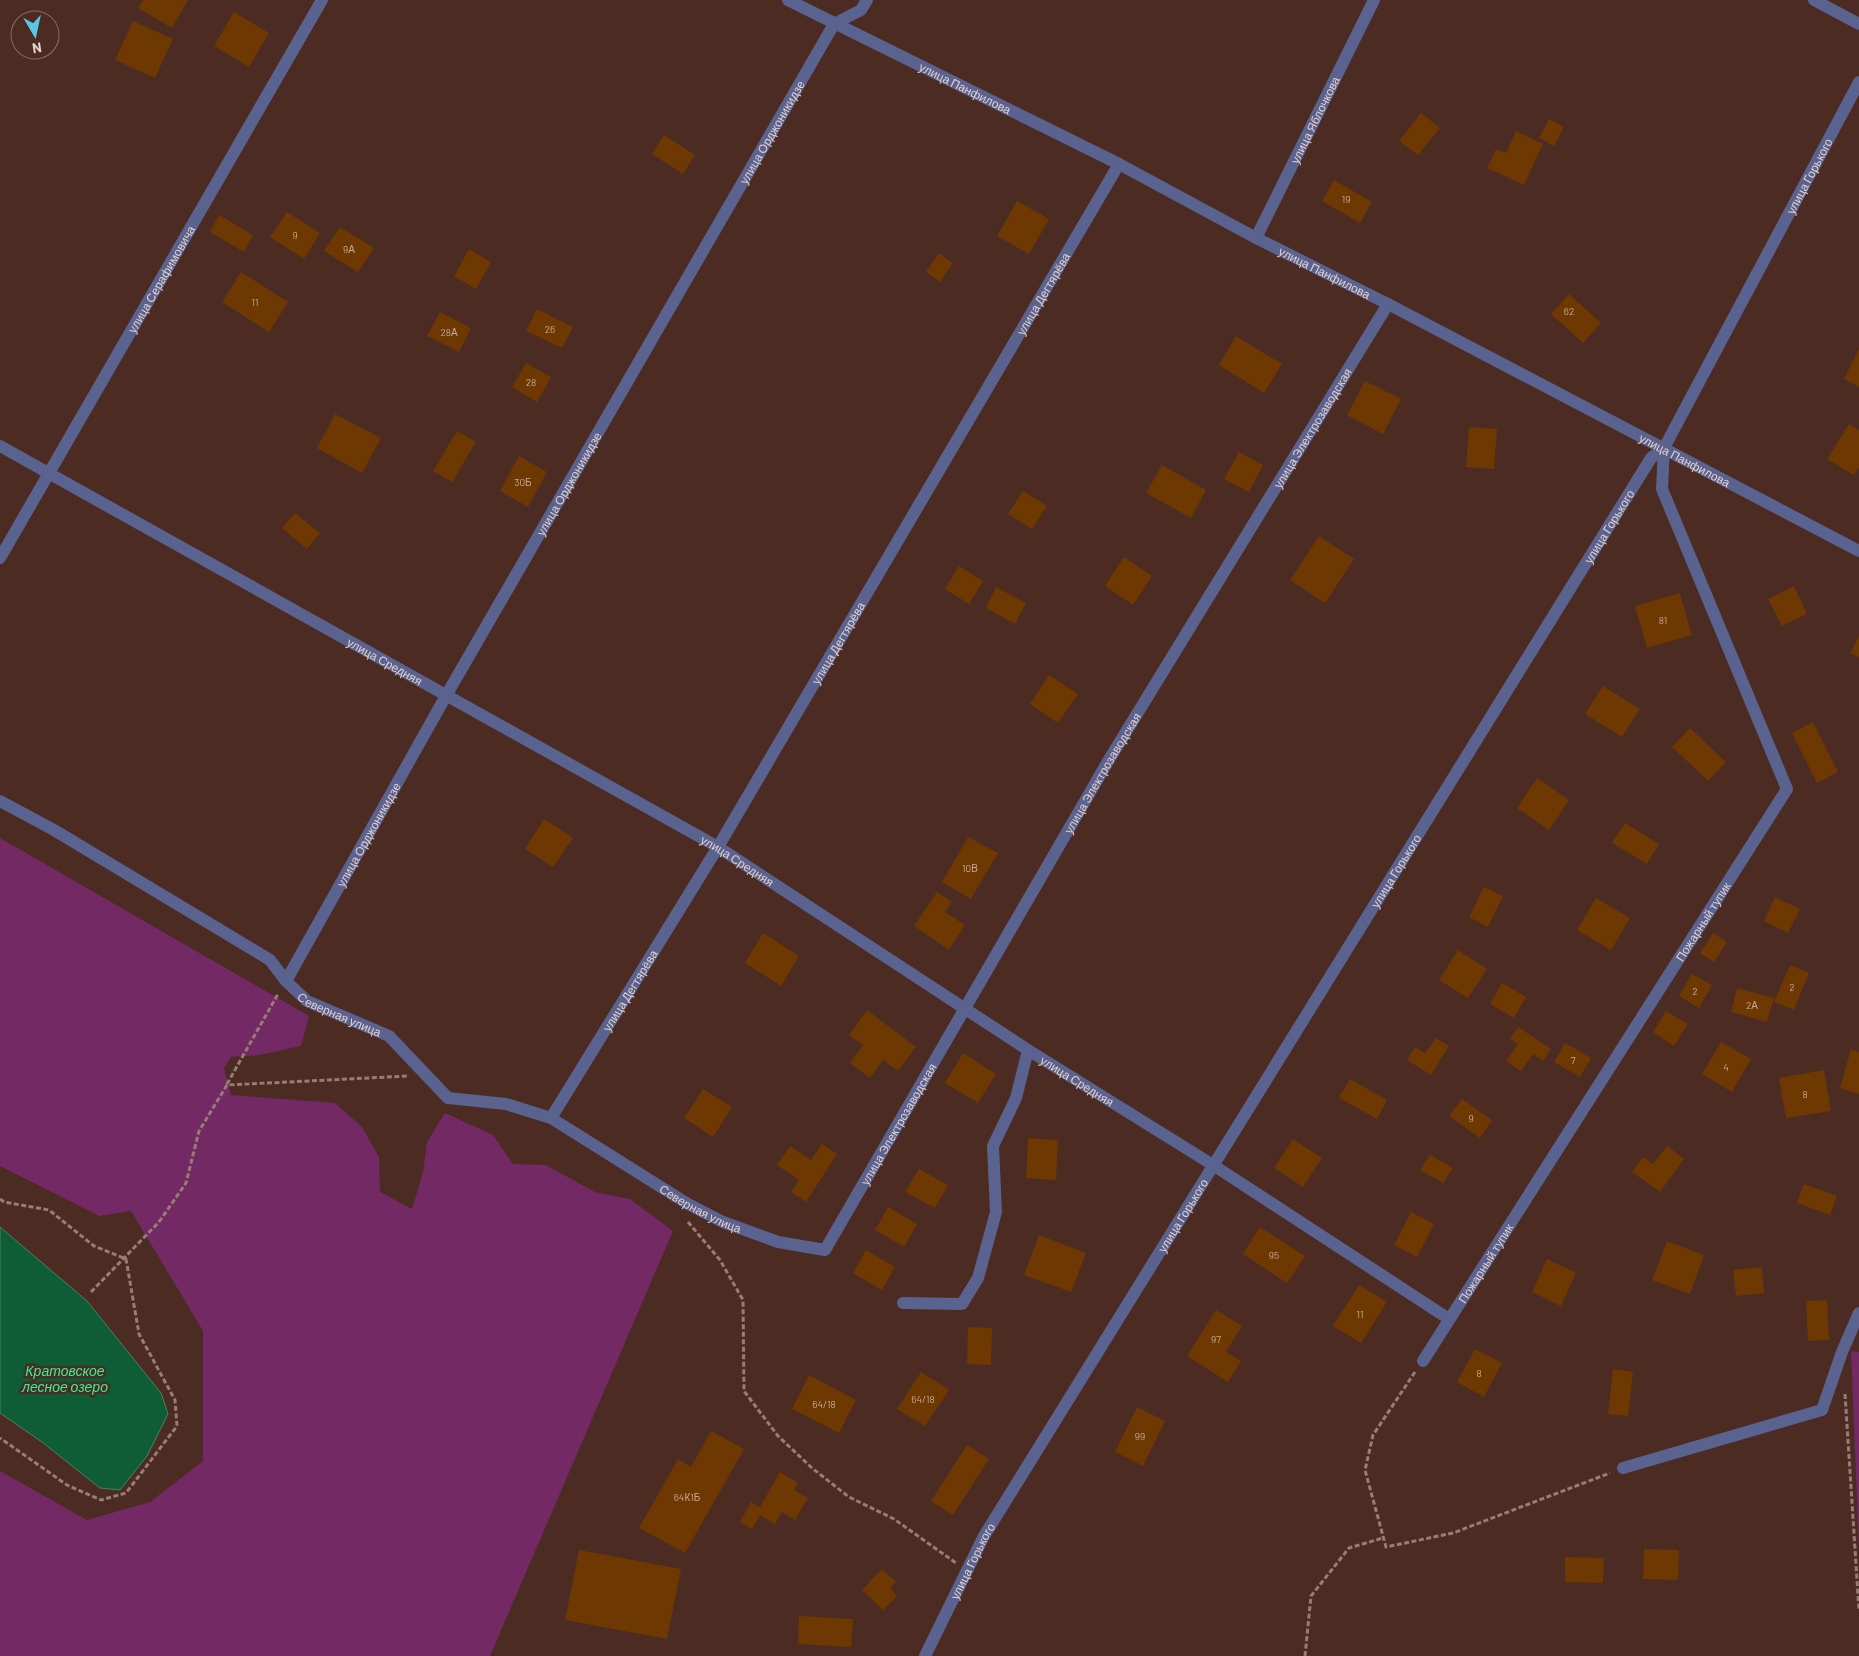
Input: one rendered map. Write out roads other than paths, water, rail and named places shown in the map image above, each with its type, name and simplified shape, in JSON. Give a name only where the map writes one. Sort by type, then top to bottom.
[{"type":"street","name":"улица Серафимовича","points":[[0,558],[322,0]]},
{"type":"street","name":"улица Панфилова","points":[[788,0],[1119,164],[1256,238],[1388,304],[1859,551]]},
{"type":"street","points":[[834,24],[861,10],[867,0]]},
{"type":"street","name":"улица Яблочкова","points":[[1256,238],[1374,0]]},
{"type":"street","points":[[1814,0],[1859,24]]},
{"type":"street","name":"улица Орджоникидзе","points":[[286,981],[446,694],[834,24]]},
{"type":"street","name":"улица Горького","points":[[925,1656],[984,1536],[1651,458],[1664,448],[1859,82]]},
{"type":"street","name":"улица Дегтярёва","points":[[551,1118],[718,848],[1119,164]]},
{"type":"street","name":"улица Электрозаводская","points":[[825,1250],[967,1008],[1107,763],[1388,304]]},
{"type":"street","name":"улица Средняя","points":[[0,446],[718,848],[967,1008],[1028,1050],[1213,1164],[1449,1319]]},
{"type":"street","name":"Пожарный тупик","points":[[1423,1361],[1787,789],[1662,489],[1664,448]]},
{"type":"street","name":"Северная улица","points":[[0,801],[54,830],[270,960],[286,981],[307,1001],[389,1036],[448,1098],[506,1104],[551,1118],[688,1204],[722,1222],[778,1242],[825,1250]]},
{"type":"street","points":[[903,1303],[962,1304],[978,1278],[996,1212],[993,1146],[1016,1098],[1028,1050]]},
{"type":"street","points":[[1623,1468],[1822,1410],[1842,1352],[1859,1314]]},
{"type":"water","name":"Кратовское лесное озеро","points":[[0,1227],[87,1301],[161,1393],[168,1414],[147,1456],[120,1490],[100,1488],[42,1442],[0,1413]]}]
